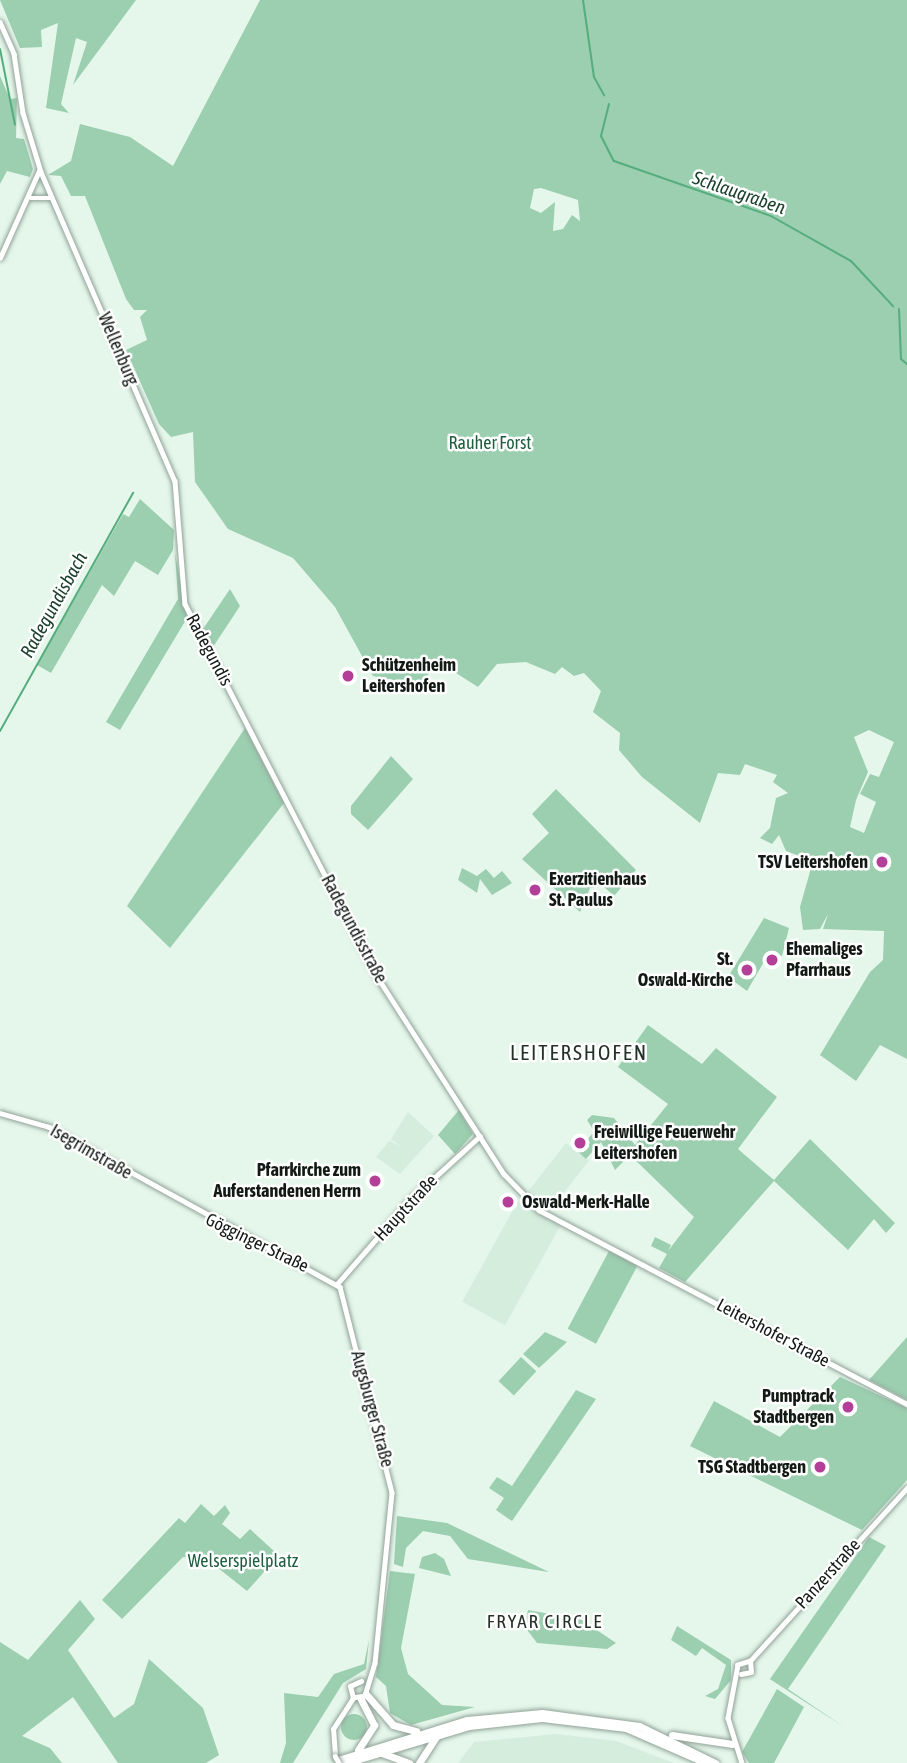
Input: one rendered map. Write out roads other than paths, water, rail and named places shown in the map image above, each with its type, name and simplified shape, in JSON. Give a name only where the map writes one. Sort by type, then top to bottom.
[{"type":"highway","points":[[360,1697],[393,1725],[424,1731]]},
{"type":"highway","points":[[352,1755],[374,1725],[360,1697]]},
{"type":"highway","points":[[340,1760],[424,1731],[542,1713],[602,1718],[659,1733],[715,1763]]},
{"type":"highway","points":[[340,1760],[495,1721],[559,1719],[626,1728],[676,1741],[732,1744]]},
{"type":"highway","points":[[419,1763],[440,1733]]},
{"type":"highway","points":[[676,1741],[706,1763]]},
{"type":"highway","points":[[375,1752],[409,1763]]},
{"type":"street","name":"Wellenburg","points":[[0,22],[14,54],[40,167],[179,501]]},
{"type":"street","points":[[0,258],[31,199],[40,167]]},
{"type":"street","points":[[31,199],[53,198]]},
{"type":"street","name":"Radegundis","points":[[179,501],[185,604],[243,713]]},
{"type":"street","name":"Radegundisstraße","points":[[243,713],[380,981],[480,1136],[528,1204],[638,1263]]},
{"type":"street","name":"Isegrimstraße","points":[[0,1113],[49,1127],[176,1202]]},
{"type":"street","name":"Hauptstraße","points":[[337,1284],[417,1192],[480,1136]]},
{"type":"street","name":"Gögginger Straße","points":[[176,1202],[337,1284]]},
{"type":"street","name":"Leitershofer Straße","points":[[638,1263],[907,1404]]},
{"type":"street","name":"Augsburger Straße","points":[[337,1284],[390,1478],[375,1662],[363,1683]]},
{"type":"street","name":"Panzerstraße","points":[[742,1763],[732,1744],[729,1705],[741,1674],[739,1663],[750,1661],[907,1488]]},
{"type":"street","name":"Panzerstraße","points":[[741,1674],[751,1672],[750,1661]]},
{"type":"street","points":[[340,1760],[333,1729],[360,1697],[363,1683],[350,1686],[360,1697]]},
{"type":"waterway","name":"Schlaugraben","points":[[583,0],[594,77],[604,95]]},
{"type":"waterway","name":"Radegundisbach","points":[[0,49],[15,125]]},
{"type":"waterway","name":"Schlaugraben","points":[[609,104],[601,136],[614,161],[771,216],[851,261],[893,306]]},
{"type":"waterway","name":"Schlaugraben","points":[[899,309],[901,359],[907,364]]},
{"type":"waterway","name":"Radegundisbach","points":[[0,731],[133,493]]},
{"type":"place","name":"Schützenheim Leitershofen","points":[[348,676]]},
{"type":"place","name":"TSV Leitershofen","points":[[882,862]]},
{"type":"place","name":"Exerzitienhaus St. Paulus","points":[[535,890]]},
{"type":"place","name":"Ehemaliges Pfarrhaus","points":[[772,960]]},
{"type":"place","name":"St. Oswald-Kirche","points":[[747,970]]},
{"type":"place","name":"Freiwillige Feuerwehr Leitershofen","points":[[580,1143]]},
{"type":"place","name":"Pfarrkirche zum Auferstandenen Herrn","points":[[375,1181]]},
{"type":"place","name":"Oswald-Merk-Halle","points":[[508,1202]]},
{"type":"place","name":"Pumptrack Stadtbergen","points":[[848,1407]]},
{"type":"place","name":"TSG Stadtbergen","points":[[820,1467]]},
{"type":"district","name":"LEITERSHOFEN","points":[[579,1052]]},
{"type":"district","name":"FRYAR CIRCLE","points":[[545,1622]]},
{"type":"park label","name":"Rauher Forst","points":[[490,443]]},
{"type":"park label","name":"Welserspielplatz","points":[[243,1561]]}]
